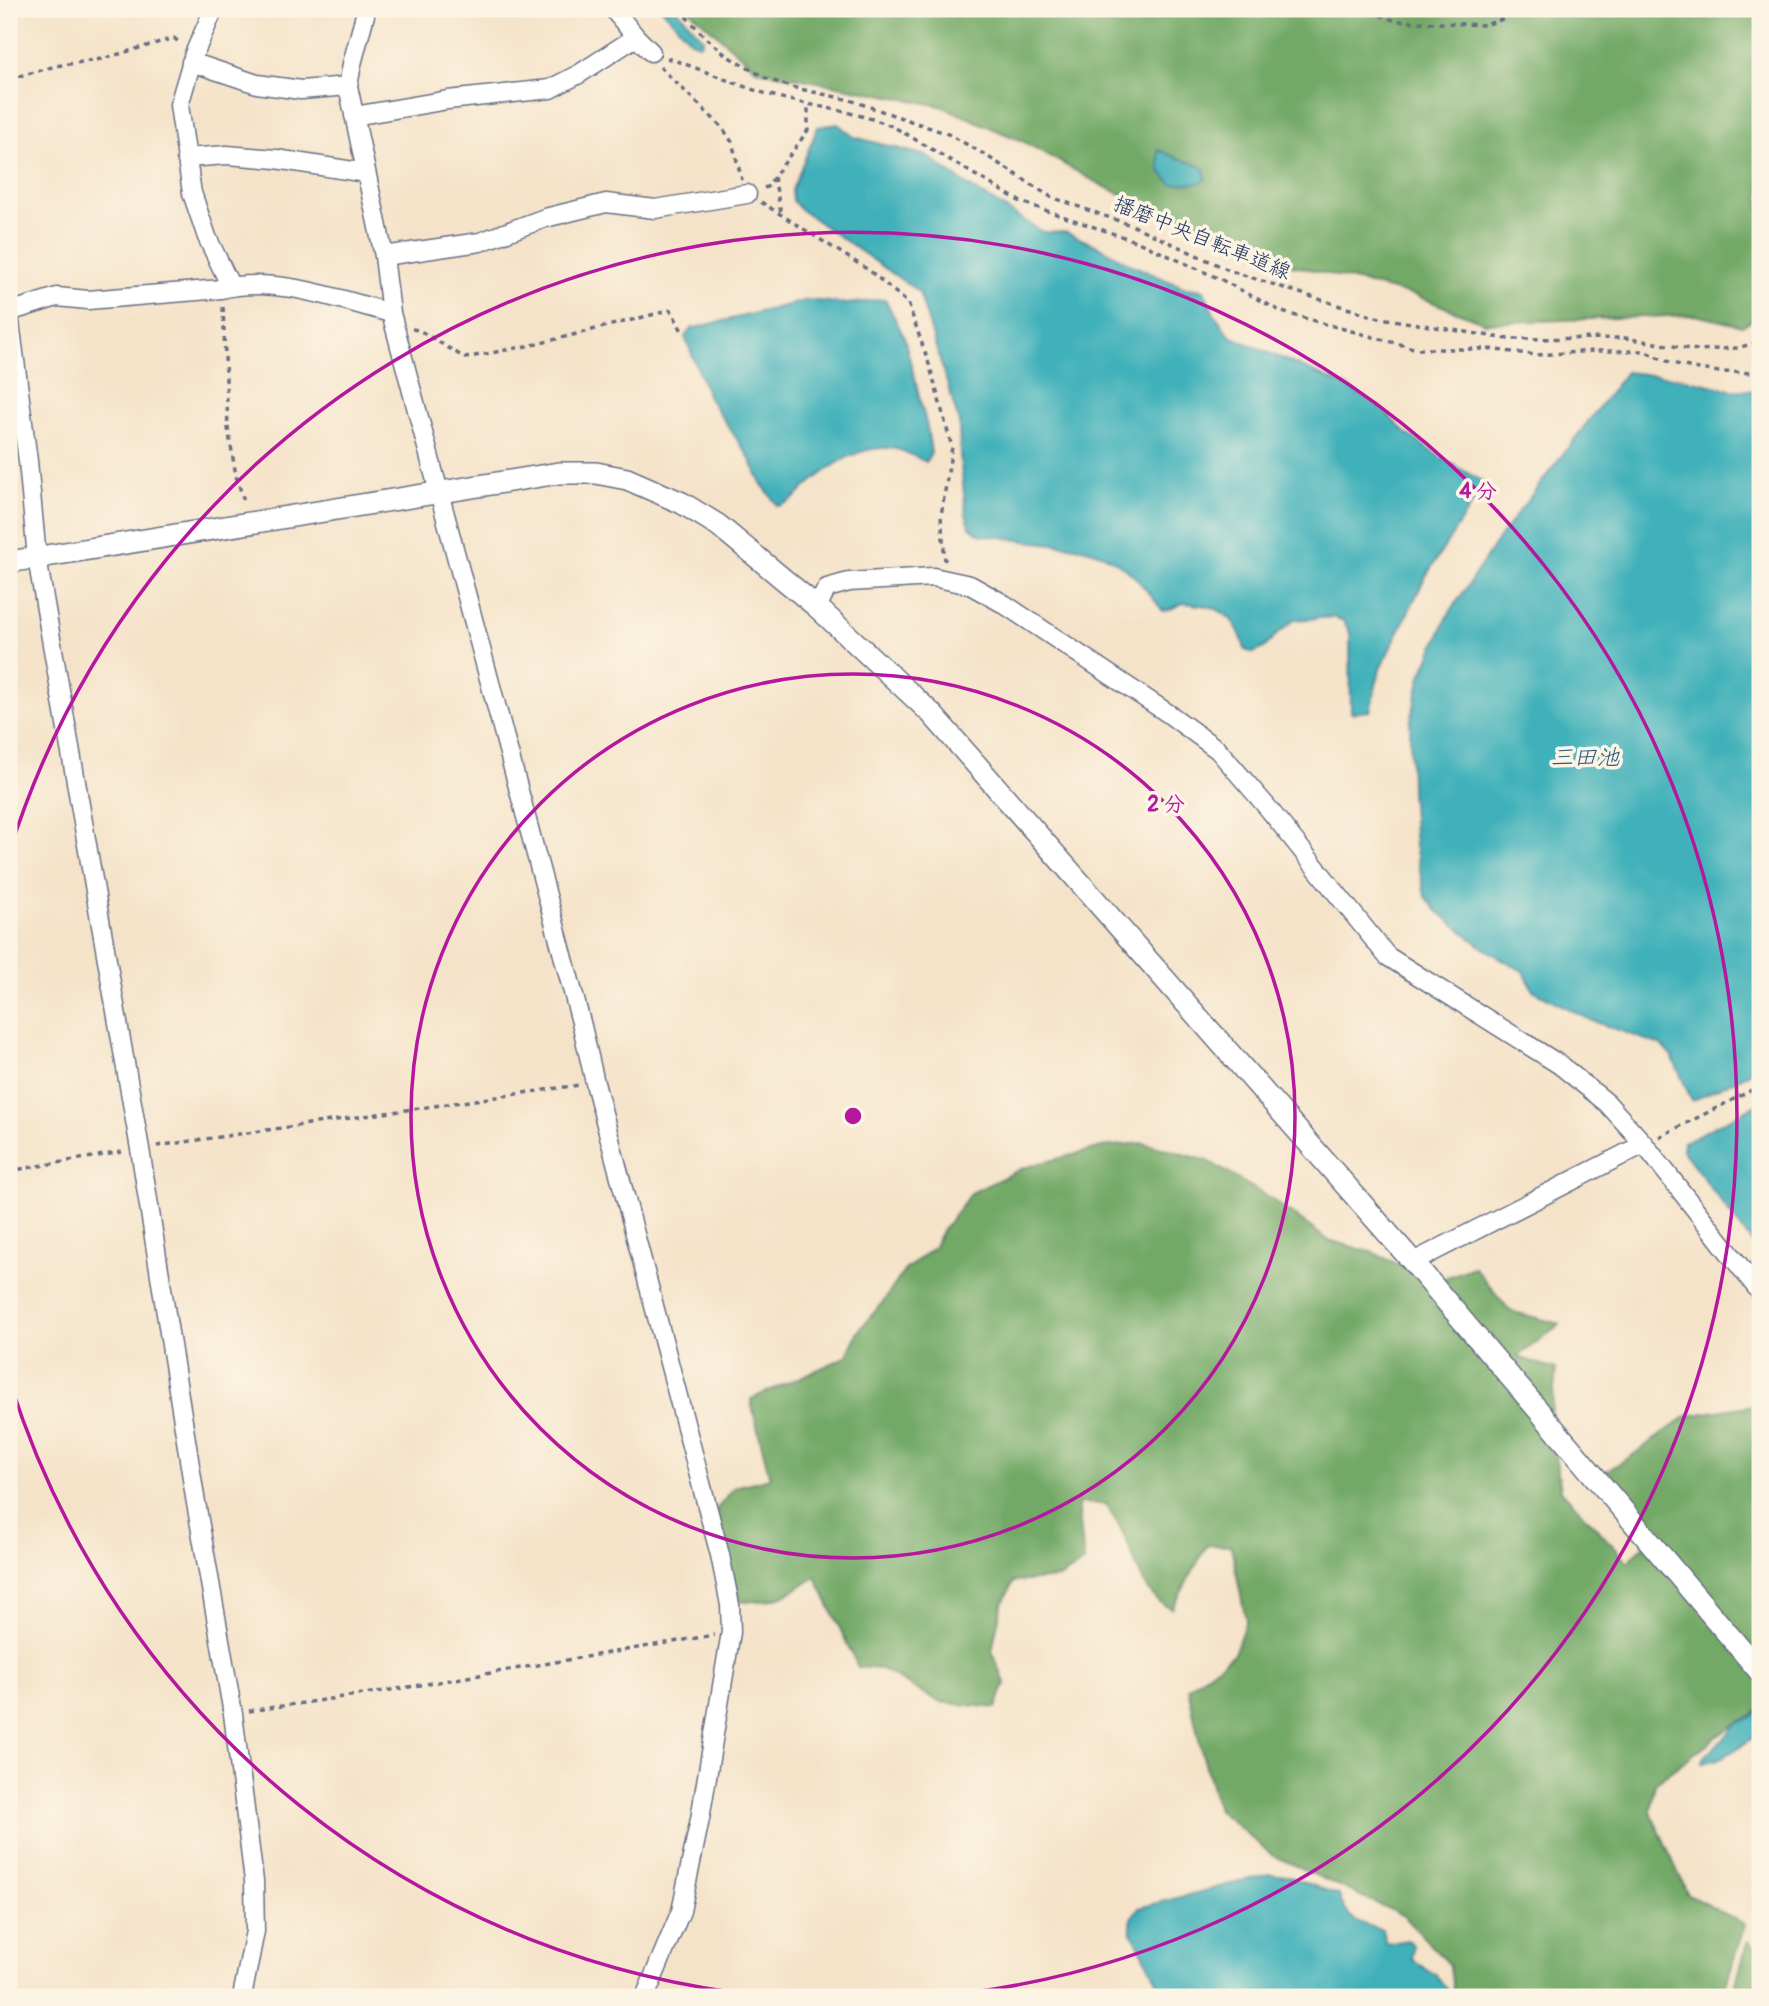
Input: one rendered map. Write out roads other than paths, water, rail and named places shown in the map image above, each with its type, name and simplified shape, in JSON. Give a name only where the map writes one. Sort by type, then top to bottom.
[{"type":"street","points":[[214,9],[193,58],[179,105],[192,193],[226,288]]},
{"type":"street","points":[[365,9],[348,86],[384,256],[393,321],[579,1012],[595,1083],[720,1555],[730,1605],[731,1632],[681,1911],[645,1997]]},
{"type":"street","points":[[613,9],[652,52]]},
{"type":"street","points":[[354,116],[448,100],[550,89],[579,74],[636,37]]},
{"type":"street","points":[[193,58],[257,84],[301,90],[348,86]]},
{"type":"street","points":[[186,158],[227,155],[276,159],[366,173]]},
{"type":"street","points":[[384,256],[480,242],[545,218],[606,203],[655,209],[747,194]]},
{"type":"street","points":[[242,1997],[255,1931],[254,1881],[233,1714],[195,1497],[140,1149],[37,558],[9,313],[57,297],[88,300],[278,285],[393,321]]},
{"type":"street","points":[[9,562],[559,473],[596,473],[627,479],[682,503],[718,525],[817,607],[931,713],[1413,1262],[1760,1672]]},
{"type":"street","points":[[817,607],[827,589],[849,582],[933,577],[970,585],[1004,604],[1169,714],[1218,750],[1268,807],[1387,956],[1560,1065],[1607,1103],[1644,1144],[1760,1292]]},
{"type":"street","points":[[1413,1262],[1644,1144]]},
{"type":"water","points":[[662,9],[677,9],[703,39],[702,43],[691,41]]},
{"type":"water","points":[[838,124],[854,137],[927,156],[967,185],[1043,232],[1065,232],[1166,280],[1186,288],[1204,290],[1213,312],[1230,336],[1343,385],[1378,406],[1406,433],[1438,456],[1485,483],[1426,576],[1380,669],[1370,711],[1351,713],[1350,633],[1344,621],[1332,617],[1294,620],[1264,648],[1253,653],[1245,650],[1240,633],[1225,614],[1210,607],[1186,603],[1163,611],[1131,573],[1108,557],[1074,546],[983,535],[970,527],[966,514],[959,422],[919,292],[800,209],[793,201],[792,190],[818,127]]},
{"type":"water","points":[[1158,150],[1204,168],[1206,179],[1199,183],[1172,184],[1160,171]]},
{"type":"water","points":[[885,299],[904,337],[931,453],[926,462],[896,449],[860,452],[838,463],[791,500],[778,506],[709,398],[685,337],[691,329],[808,300],[848,304]]},
{"type":"water","name":"三田池","points":[[1626,372],[1680,378],[1732,390],[1760,391],[1760,1068],[1692,1101],[1673,1058],[1661,1045],[1590,1020],[1533,990],[1524,972],[1482,947],[1436,910],[1425,896],[1415,846],[1410,724],[1421,676],[1447,617],[1501,535]]},
{"type":"water","points":[[1760,1103],[1760,1253],[1683,1151],[1684,1142]]},
{"type":"water","points":[[1760,1712],[1760,1733],[1725,1756],[1702,1763],[1708,1752],[1723,1740],[1735,1725]]},
{"type":"water","points":[[1269,1874],[1287,1876],[1339,1895],[1349,1915],[1382,1930],[1386,1944],[1407,1940],[1413,1945],[1412,1958],[1426,1970],[1436,1974],[1451,1997],[1165,1997],[1131,1930],[1131,1918],[1139,1908]]}]
